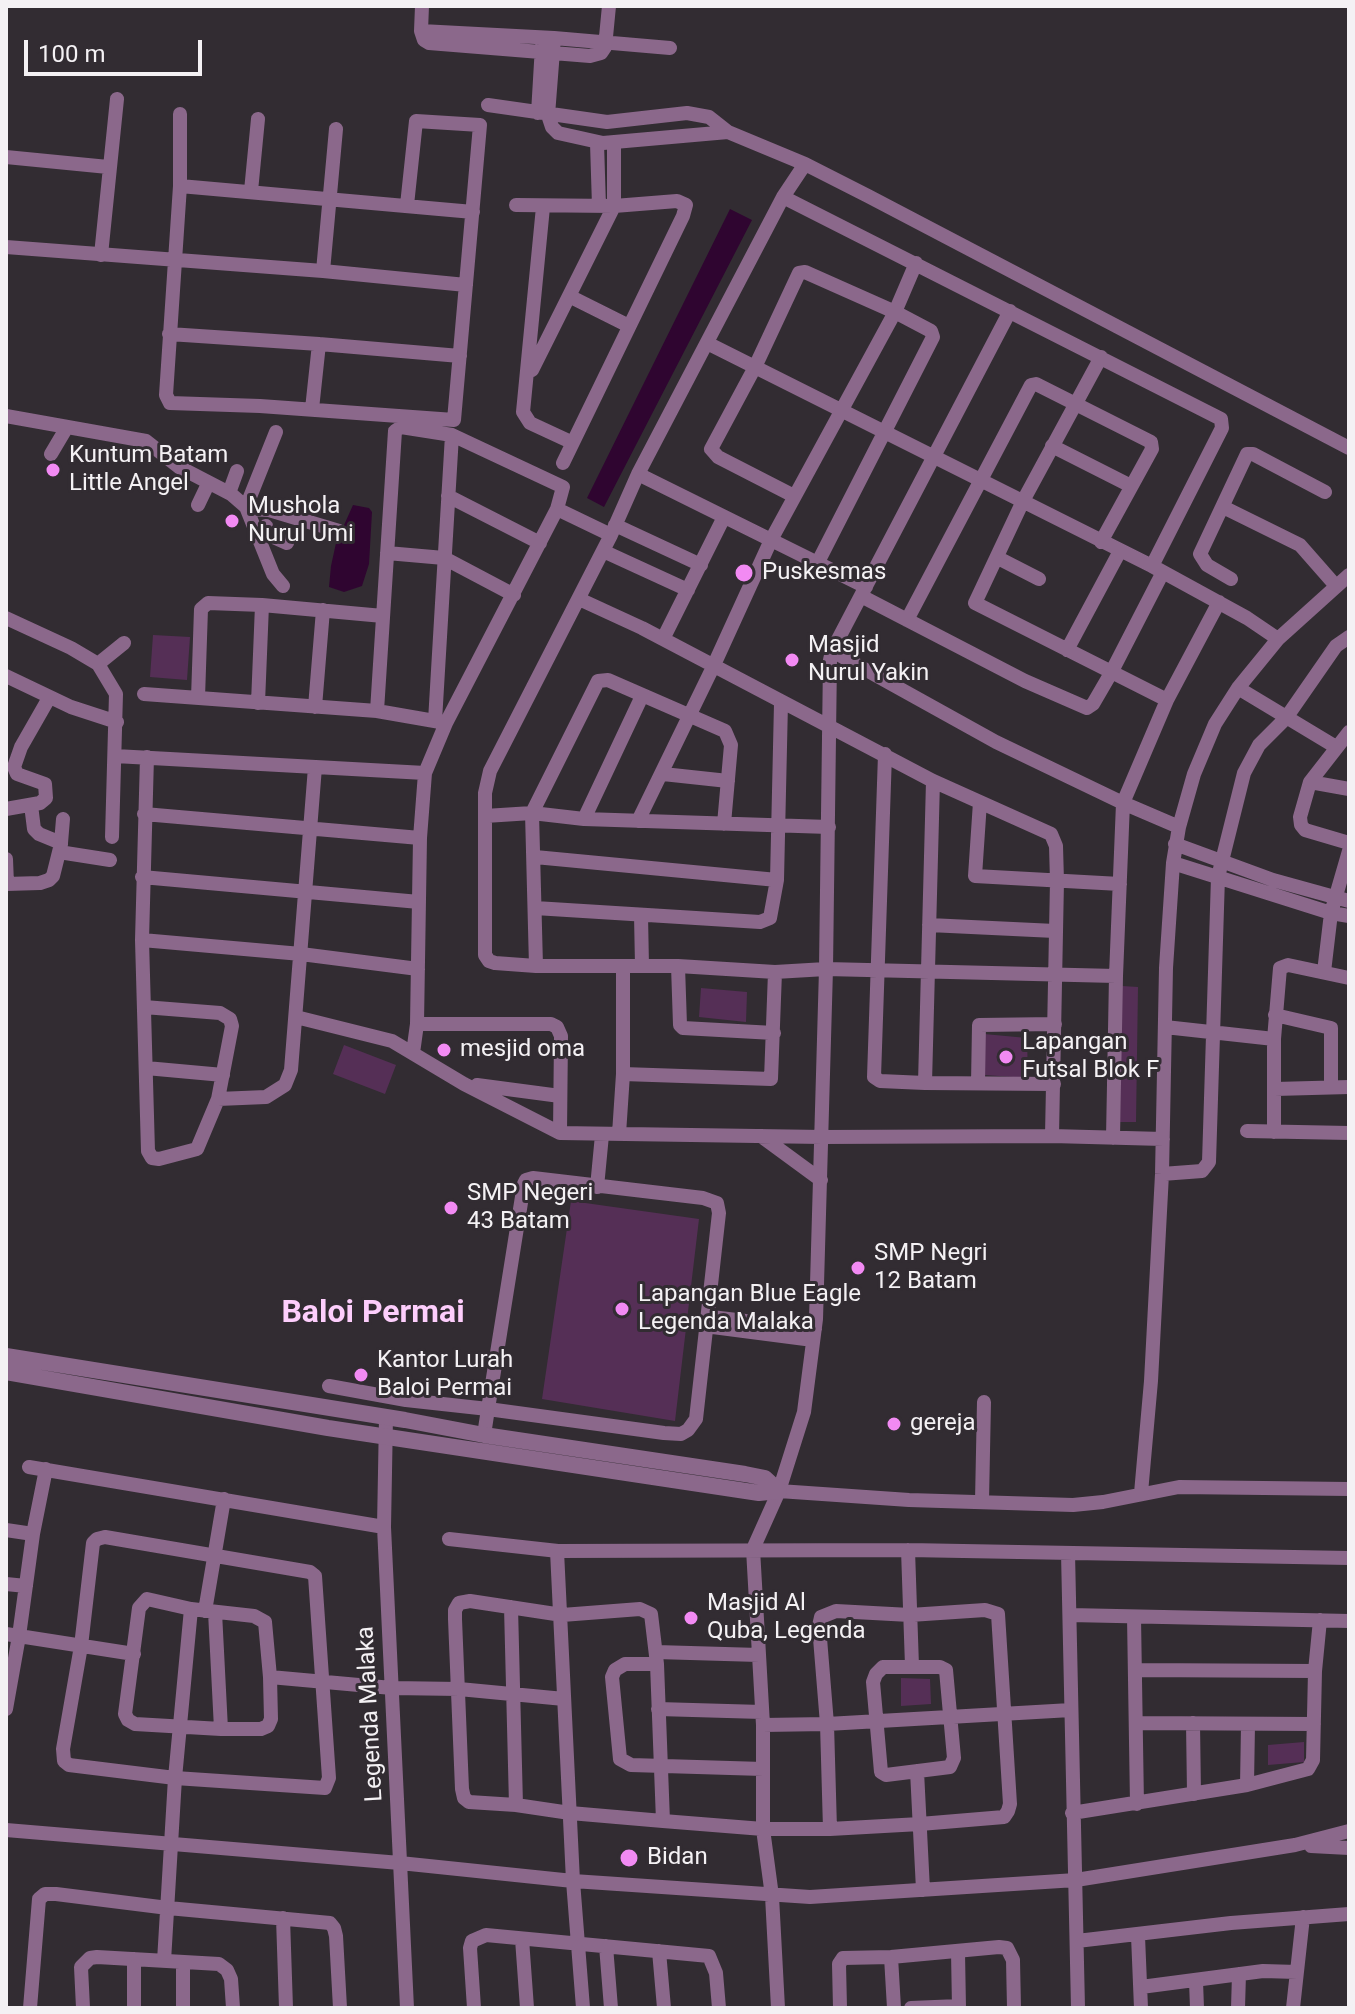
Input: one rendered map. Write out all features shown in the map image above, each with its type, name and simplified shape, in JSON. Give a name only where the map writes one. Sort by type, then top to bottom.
[{"type":"street","points":[[422,6],[421,31],[426,42],[439,45],[547,45],[590,56],[601,53],[606,42],[609,6]]},
{"type":"street","points":[[606,42],[670,48]]},
{"type":"street","points":[[547,45],[543,114],[558,133],[606,142],[728,132]]},
{"type":"street","points":[[101,255],[117,99]]},
{"type":"street","points":[[488,105],[607,122],[696,113],[709,117],[728,132],[805,164],[1349,448]]},
{"type":"street","points":[[180,114],[180,186],[166,395],[170,403],[312,409],[452,421],[455,417],[481,129],[478,124],[416,121],[407,205]]},
{"type":"street","points":[[251,191],[258,119]]},
{"type":"street","points":[[527,380],[569,296],[606,206],[607,122]]},
{"type":"street","points":[[323,271],[336,129]]},
{"type":"street","points":[[6,157],[108,167]]},
{"type":"street","points":[[805,164],[783,197],[638,474],[603,551],[490,771],[485,793],[485,955],[495,963],[536,966],[678,966],[775,972],[826,969],[928,974],[1116,976]]},
{"type":"street","points":[[180,186],[473,212]]},
{"type":"street","points":[[638,474],[817,564],[907,620],[1082,708],[1093,704],[1111,673],[1222,428],[1219,417],[783,197]]},
{"type":"street","points":[[516,205],[606,206],[677,201],[683,202],[686,209],[563,463]]},
{"type":"street","points":[[543,207],[525,418],[571,442]]},
{"type":"street","points":[[6,247],[466,285]]},
{"type":"street","points":[[638,821],[663,774],[771,540],[895,312],[916,263]]},
{"type":"street","points":[[794,496],[718,457],[712,451],[712,443],[755,367],[801,272],[895,312],[931,331],[933,337],[817,564]]},
{"type":"street","points":[[569,296],[629,326]]},
{"type":"street","points":[[778,2008],[772,1896],[763,1829],[762,1719],[753,1549],[779,1491],[804,1412],[814,1335],[826,969],[829,668],[832,651],[1010,311]]},
{"type":"street","points":[[169,334],[460,356]]},
{"type":"street","points":[[707,343],[1158,569],[1278,639]]},
{"type":"street","points":[[312,409],[319,344]]},
{"type":"street","points":[[1101,357],[1023,501],[975,603],[1167,700]]},
{"type":"street","points":[[907,620],[1031,385],[1036,384],[1151,442],[1152,449],[1101,542]]},
{"type":"street","points":[[6,416],[146,441],[171,461],[229,493],[267,534],[287,543]]},
{"type":"street","points":[[51,454],[67,427]]},
{"type":"street","points":[[377,711],[395,431],[401,427],[452,435],[563,487],[557,509],[514,595],[440,722],[425,773],[420,838],[417,1024],[413,1053]]},
{"type":"street","points":[[246,508],[276,432]]},
{"type":"street","points":[[440,722],[444,558],[452,435]]},
{"type":"street","points":[[1052,446],[1131,486]]},
{"type":"street","points":[[1231,579],[1207,565],[1200,554],[1245,456],[1253,454],[1325,492]]},
{"type":"street","points":[[229,493],[237,471]]},
{"type":"street","points":[[198,505],[208,484]]},
{"type":"street","points":[[448,496],[540,543]]},
{"type":"street","points":[[1223,507],[1300,545],[1336,586]]},
{"type":"street","points":[[246,508],[269,510],[339,531]]},
{"type":"street","points":[[557,509],[701,565]]},
{"type":"street","points":[[269,510],[261,526],[273,574],[283,586]]},
{"type":"street","points":[[663,639],[724,517]]},
{"type":"street","points":[[603,551],[688,590]]},
{"type":"street","points":[[1067,650],[1120,551]]},
{"type":"street","points":[[387,553],[444,558],[514,595]]},
{"type":"street","points":[[998,558],[1039,579]]},
{"type":"street","points":[[1141,1493],[1151,1381],[1162,1174],[1165,1027],[1175,844],[1194,774],[1215,724],[1238,688],[1278,639],[1349,575]]},
{"type":"street","points":[[579,599],[663,639],[933,781],[1051,834],[1056,846],[1057,881],[1052,1136]]},
{"type":"street","points":[[1113,1138],[1123,803],[1167,700],[1219,602]]},
{"type":"street","points":[[198,698],[201,609],[208,603],[383,616]]},
{"type":"street","points":[[258,703],[262,605]]},
{"type":"street","points":[[315,707],[323,610]]},
{"type":"street","points":[[6,618],[98,664],[116,694],[112,837]]},
{"type":"street","points":[[1162,1174],[1202,1171],[1209,1162],[1211,1033],[1219,870],[1250,759],[1259,745],[1286,718],[1336,646],[1349,637]]},
{"type":"street","points":[[98,664],[124,643]]},
{"type":"street","points":[[832,651],[996,742],[1179,827]]},
{"type":"street","points":[[6,676],[49,698],[117,722]]},
{"type":"street","points":[[536,966],[532,813],[598,681],[608,680],[719,727],[729,737],[731,745],[724,824]]},
{"type":"street","points":[[1238,688],[1336,747]]},
{"type":"street","points":[[144,694],[377,711],[440,722]]},
{"type":"street","points":[[584,819],[642,696]]},
{"type":"street","points":[[6,809],[44,801],[47,787],[17,774],[14,764],[49,698]]},
{"type":"street","points":[[535,908],[766,921],[772,914],[777,880],[781,703]]},
{"type":"street","points":[[1348,734],[1310,782],[1300,817],[1305,830],[1349,843]]},
{"type":"street","points":[[885,754],[874,1077],[880,1081],[925,1083],[1054,1084]]},
{"type":"street","points":[[115,756],[425,773]]},
{"type":"street","points":[[144,1007],[220,1013],[230,1019],[232,1026],[218,1099],[197,1149],[159,1159],[152,1158],[148,1151],[142,940],[147,757]]},
{"type":"street","points":[[218,1099],[266,1097],[285,1085],[291,1070],[315,767]]},
{"type":"street","points":[[663,774],[728,781]]},
{"type":"street","points":[[925,1083],[933,781]]},
{"type":"street","points":[[1310,782],[1349,789]]},
{"type":"street","points":[[980,802],[975,876],[1120,884]]},
{"type":"street","points":[[31,805],[34,829],[39,834],[60,847],[110,860]]},
{"type":"street","points":[[485,816],[532,813],[584,819],[829,827]]},
{"type":"street","points":[[144,814],[420,838]]},
{"type":"street","points":[[6,859],[7,884],[49,880],[53,876],[60,847],[63,819]]},
{"type":"street","points":[[1175,844],[1219,870]]},
{"type":"street","points":[[1324,972],[1349,851]]},
{"type":"street","points":[[535,857],[777,880]]},
{"type":"street","points":[[1173,863],[1219,870],[1339,904],[1349,916]]},
{"type":"street","points":[[142,877],[419,902]]},
{"type":"street","points":[[641,915],[642,966]]},
{"type":"street","points":[[929,925],[1055,931]]},
{"type":"street","points":[[142,940],[301,954],[418,969]]},
{"type":"street","points":[[1274,1132],[1274,1039],[1280,968],[1288,965],[1349,978]]},
{"type":"street","points":[[619,1134],[623,1074],[623,966]]},
{"type":"street","points":[[678,966],[680,1025],[683,1028],[774,1033]]},
{"type":"street","points":[[623,1074],[771,1079],[775,972]]},
{"type":"street","points":[[1275,1015],[1331,1028],[1331,1087]]},
{"type":"street","points":[[296,1017],[383,1038],[560,1133],[1163,1139]]},
{"type":"street","points":[[417,1024],[551,1024],[557,1027],[561,1036],[560,1133]]},
{"type":"street","points":[[978,1083],[979,1025],[1055,1024]]},
{"type":"street","points":[[1165,1027],[1274,1039]]},
{"type":"street","points":[[146,1068],[223,1075]]},
{"type":"street","points":[[464,1084],[560,1096]]},
{"type":"street","points":[[1275,1089],[1349,1087]]},
{"type":"street","points":[[1247,1131],[1349,1133]]},
{"type":"street","points":[[597,1187],[602,1135]]},
{"type":"street","points":[[761,1136],[821,1180]]},
{"type":"street","points":[[329,1386],[406,1400],[488,1409],[681,1434],[694,1425],[696,1419],[719,1213],[717,1203],[703,1198],[533,1178],[526,1180],[524,1184],[488,1409],[484,1435]]},
{"type":"street","points":[[706,1321],[814,1335]]},
{"type":"street","points":[[6,1356],[755,1476],[765,1478],[779,1491]]},
{"type":"street","points":[[6,1372],[387,1437],[759,1493],[779,1491],[909,1500],[1080,1505],[1141,1493],[1205,1486],[1349,1489]]},
{"type":"street","points":[[982,1501],[984,1402]]},
{"type":"street","name":"Legenda Malaka","points":[[386,1417],[384,1527],[407,2008]]},
{"type":"street","points":[[29,1467],[384,1527]]},
{"type":"street","points":[[6,1709],[13,1635],[26,1586],[46,1469]]},
{"type":"street","points":[[164,1961],[180,1725],[224,1499]]},
{"type":"street","points":[[6,1530],[33,1534]]},
{"type":"street","points":[[105,1537],[310,1572],[315,1576],[329,1778],[325,1788],[175,1778],[69,1765],[64,1761],[63,1749],[81,1646],[94,1540],[105,1537]]},
{"type":"street","points":[[449,1539],[557,1551],[908,1550],[1349,1558]]},
{"type":"street","points":[[908,1550],[912,1666]]},
{"type":"street","points":[[557,1551],[573,1881],[583,2008]]},
{"type":"street","points":[[1068,1553],[1078,2008]]},
{"type":"street","points":[[6,1584],[26,1586]]},
{"type":"street","points":[[153,1599],[204,1610],[254,1616],[265,1622],[270,1677],[271,1719],[268,1726],[261,1729],[221,1729],[135,1724],[128,1720],[125,1714],[142,1602],[153,1599]]},
{"type":"street","points":[[663,1821],[657,1658],[654,1626],[648,1611],[562,1615],[470,1601],[457,1605],[455,1619],[464,1798],[478,1804],[516,1805],[570,1813],[663,1821],[763,1829],[830,1829],[1004,1817],[1008,1811],[998,1614],[985,1610],[910,1615],[836,1611],[821,1617],[830,1829]]},
{"type":"street","points":[[511,1607],[516,1805]]},
{"type":"street","points":[[204,1610],[221,1729]]},
{"type":"street","points":[[1070,1615],[1349,1621]]},
{"type":"street","points":[[1134,1617],[1137,1804]]},
{"type":"street","points":[[1072,1813],[1247,1785],[1308,1769],[1313,1760],[1315,1671],[1320,1620]]},
{"type":"street","points":[[13,1635],[134,1654]]},
{"type":"street","points":[[759,1655],[657,1658],[618,1666],[612,1677],[620,1759],[631,1765],[763,1769]]},
{"type":"street","points":[[912,1666],[946,1670],[954,1762],[946,1769],[886,1775],[881,1772],[873,1682],[883,1667],[912,1666]]},
{"type":"street","points":[[1135,1670],[1315,1671]]},
{"type":"street","points":[[270,1677],[564,1699]]},
{"type":"street","points":[[658,1709],[827,1724],[1071,1710]]},
{"type":"street","points":[[1136,1723],[1314,1724]]},
{"type":"street","points":[[1193,1723],[1194,1794]]},
{"type":"street","points":[[1247,1785],[1248,1725]]},
{"type":"street","points":[[917,1771],[923,1890]]},
{"type":"street","points":[[6,1830],[400,1863],[573,1881],[810,1897],[1076,1880],[1295,1845],[1349,1831]]},
{"type":"street","points":[[1295,1845],[1349,1848]]},
{"type":"street","points":[[30,2008],[38,1906],[39,1899],[45,1894],[330,1923],[334,1928],[340,2008]]},
{"type":"street","points":[[1077,1941],[1231,1923],[1349,1914]]},
{"type":"street","points":[[1293,2008],[1303,1917]]},
{"type":"street","points":[[283,1918],[286,2008]]},
{"type":"street","points":[[474,2008],[472,1941],[486,1935],[709,1956],[716,1973],[719,2008]]},
{"type":"street","points":[[1138,1936],[1141,2008]]},
{"type":"street","points":[[522,1939],[527,2008]]},
{"type":"street","points":[[606,1946],[611,2008]]},
{"type":"street","points":[[840,2008],[839,1964],[843,1958],[999,1947],[1011,1952],[1014,2008]]},
{"type":"street","points":[[659,1951],[664,2008]]},
{"type":"street","points":[[911,2008],[959,2007],[958,1952]]},
{"type":"street","points":[[83,2008],[81,1967],[84,1961],[97,1957],[219,1964],[227,1970],[231,1979],[233,2008]]},
{"type":"street","points":[[891,1957],[894,2008]]},
{"type":"street","points":[[134,1959],[134,2008]]},
{"type":"street","points":[[183,1963],[183,2008]]},
{"type":"street","points":[[1141,1987],[1263,1971],[1297,1972]]},
{"type":"street","points":[[1238,2008],[1239,1974]]},
{"type":"street","points":[[1196,1981],[1197,2008]]},
{"type":"shaded area","points":[[730,209],[752,220],[604,507],[587,498]]},
{"type":"shaded area","points":[[353,505],[369,508],[372,512],[369,564],[362,586],[344,592],[329,587],[331,566],[336,543]]},
{"type":"shaded area","points":[[153,635],[190,637],[187,680],[150,677]]},
{"type":"shaded area","points":[[1122,986],[1138,987],[1136,1122],[1120,1122]]},
{"type":"shaded area","points":[[701,988],[747,992],[746,1022],[699,1017]]},
{"type":"shaded area","name":"Lapangan Futsal Blok F","points":[[984,1034],[1027,1038],[1028,1078],[984,1075]]},
{"type":"shaded area","points":[[344,1045],[396,1065],[385,1094],[333,1074]]},
{"type":"shaded area","name":"Lapangan Blue Eagle Legenda Malaka","points":[[571,1201],[699,1219],[675,1421],[542,1399]]},
{"type":"shaded area","points":[[901,1678],[930,1679],[931,1704],[901,1706]]},
{"type":"shaded area","points":[[1304,1742],[1304,1762],[1268,1765],[1268,1745]]},
{"type":"place","name":"Kuntum Batam Little Angel","points":[[53,470]]},
{"type":"place","name":"Mushola Nurul Umi","points":[[232,521]]},
{"type":"place","name":"Puskesmas","points":[[744,573]]},
{"type":"place","name":"Masjid Nurul Yakin","points":[[792,660]]},
{"type":"place","name":"mesjid oma","points":[[444,1050]]},
{"type":"place","name":"Lapangan Futsal Blok F","points":[[1006,1057]]},
{"type":"place","name":"SMP Negeri 43 Batam","points":[[451,1208]]},
{"type":"place","name":"SMP Negri 12 Batam","points":[[858,1268]]},
{"type":"place","name":"Lapangan Blue Eagle Legenda Malaka","points":[[622,1309]]},
{"type":"place","name":"Kantor Lurah Baloi Permai","points":[[361,1375]]},
{"type":"place","name":"gereja","points":[[894,1424]]},
{"type":"place","name":"Masjid Al Quba, Legenda","points":[[691,1618]]},
{"type":"place","name":"Bidan","points":[[629,1858]]},
{"type":"district","name":"Baloi Permai","points":[[373,1314]]}]
